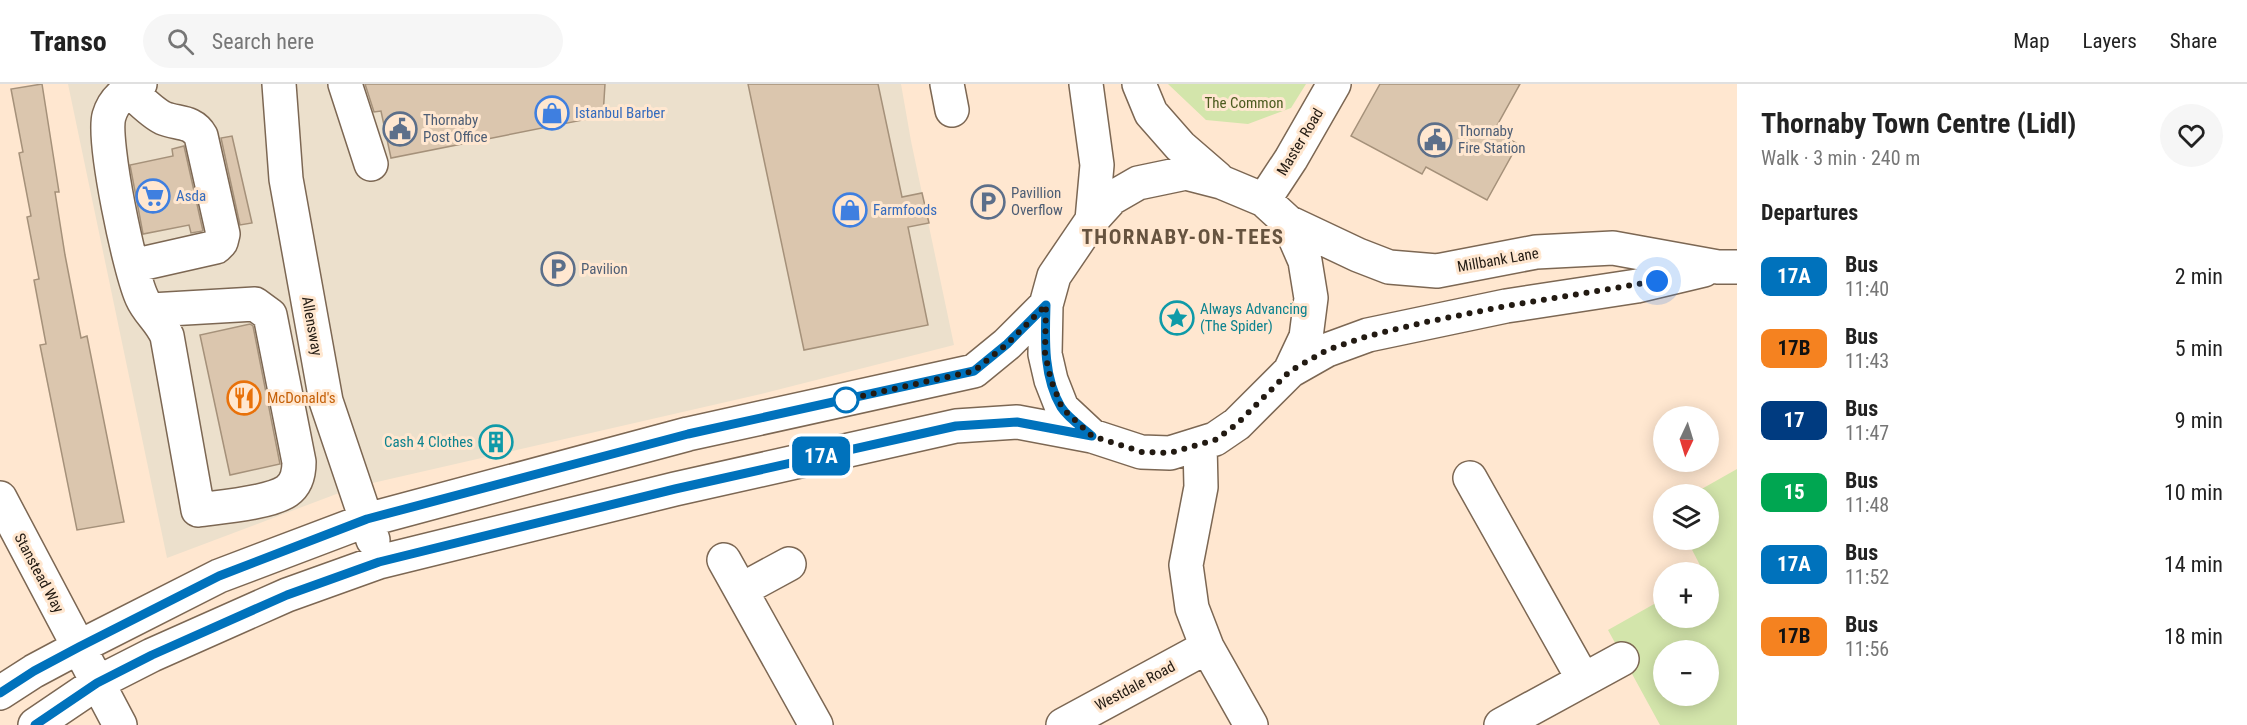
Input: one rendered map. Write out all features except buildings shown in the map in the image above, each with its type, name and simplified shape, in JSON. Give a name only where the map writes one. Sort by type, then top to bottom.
[{"type":"street","name":"Allensway","points":[[279,84],[286,179],[326,401],[367,519],[379,562]]},
{"type":"street","points":[[345,84],[370,164]]},
{"type":"street","points":[[1086,84],[1096,165],[1092,220]]},
{"type":"street","points":[[1139,84],[1151,113],[1180,146],[1221,182]]},
{"type":"street","name":"Master Road","points":[[1264,200],[1334,84]]},
{"type":"street","points":[[132,266],[216,247],[221,242],[223,234],[201,136],[197,130],[183,122],[164,118],[134,87],[117,99],[112,108],[108,117],[108,136],[132,266],[142,298],[151,310],[161,322],[167,336],[198,510],[280,495],[288,490],[299,473],[299,462],[270,315],[255,304],[151,310]]},
{"type":"street","points":[[35,725],[97,683],[152,655],[287,595],[379,562],[675,489],[956,426],[1017,422],[1092,436],[1142,452],[1170,453],[1215,440],[1237,424],[1290,371],[1306,337],[1311,298],[1305,261],[1288,222],[1264,200],[1221,182],[1186,173],[1138,183],[1112,198],[1092,220],[1054,276],[1046,305],[1045,354],[1051,380],[1062,408],[1092,436]]},
{"type":"street","name":"Millbank Lane","points":[[1288,222],[1389,267],[1437,271],[1536,252],[1613,248],[1727,267]]},
{"type":"street","name":"Millbank Lane","points":[[1290,371],[1327,350],[1368,336],[1506,306],[1637,286],[1727,267]]},
{"type":"street","points":[[0,693],[34,671],[219,576],[367,519],[688,434],[974,371],[1007,344],[1046,305]]},
{"type":"street","points":[[1200,444],[1201,487],[1186,565],[1192,608],[1207,647],[1251,725]]},
{"type":"street","points":[[1470,478],[1583,679]]},
{"type":"street","name":"Stanstead Way","points":[[0,498],[120,725]]},
{"type":"street","points":[[724,560],[816,725]]},
{"type":"street","points":[[741,590],[789,564]]},
{"type":"street","name":"Westdale Road","points":[[1063,725],[1207,647]]},
{"type":"street","points":[[1501,725],[1622,659]]},
{"type":"shaded area","points":[[68,84],[901,84],[954,345],[761,394],[355,487],[167,558]]},
{"type":"green space","name":"The Common","points":[[1168,84],[1306,84],[1291,108],[1248,124],[1206,120]]},
{"type":"green space","points":[[1737,469],[1737,725],[1660,725],[1608,630],[1653,605],[1653,628],[1719,628],[1719,562],[1698,562],[1692,550],[1719,550],[1719,484],[1710,484]]},
{"type":"bus line","name":"17A","points":[[0,693],[34,671],[219,576],[367,519],[688,434],[974,371],[1007,344],[1046,305],[1045,354],[1051,380],[1062,408],[1092,436],[1017,422],[956,426],[675,489],[429,548],[379,562],[287,595],[152,655],[97,683],[35,725]]},
{"type":"place","name":"Istanbul Barber","points":[[552,113]]},
{"type":"place","name":"Thornaby Post Office","points":[[400,129]]},
{"type":"place","name":"Thornaby Fire Station","points":[[1435,140]]},
{"type":"place","name":"Asda","points":[[153,196]]},
{"type":"place","name":"Pavillion Overflow","points":[[988,202]]},
{"type":"place","name":"Farmfoods","points":[[850,210]]},
{"type":"place","name":"Pavilion","points":[[558,269]]},
{"type":"place","name":"Always Advancing (The Spider)","points":[[1177,318]]},
{"type":"place","name":"McDonald's","points":[[244,398]]},
{"type":"place","name":"Cash 4 Clothes","points":[[496,442]]},
{"type":"district","name":"THORNABY-ON-TEES","points":[[1183,237]]},
{"type":"route","points":[[846,400],[844,400],[974,371],[1007,344],[1046,305],[1045,354],[1051,380],[1062,408],[1092,436],[1142,452],[1170,453],[1215,440],[1237,424],[1290,371],[1327,350],[1368,336],[1426,322],[1657,281]]}]
